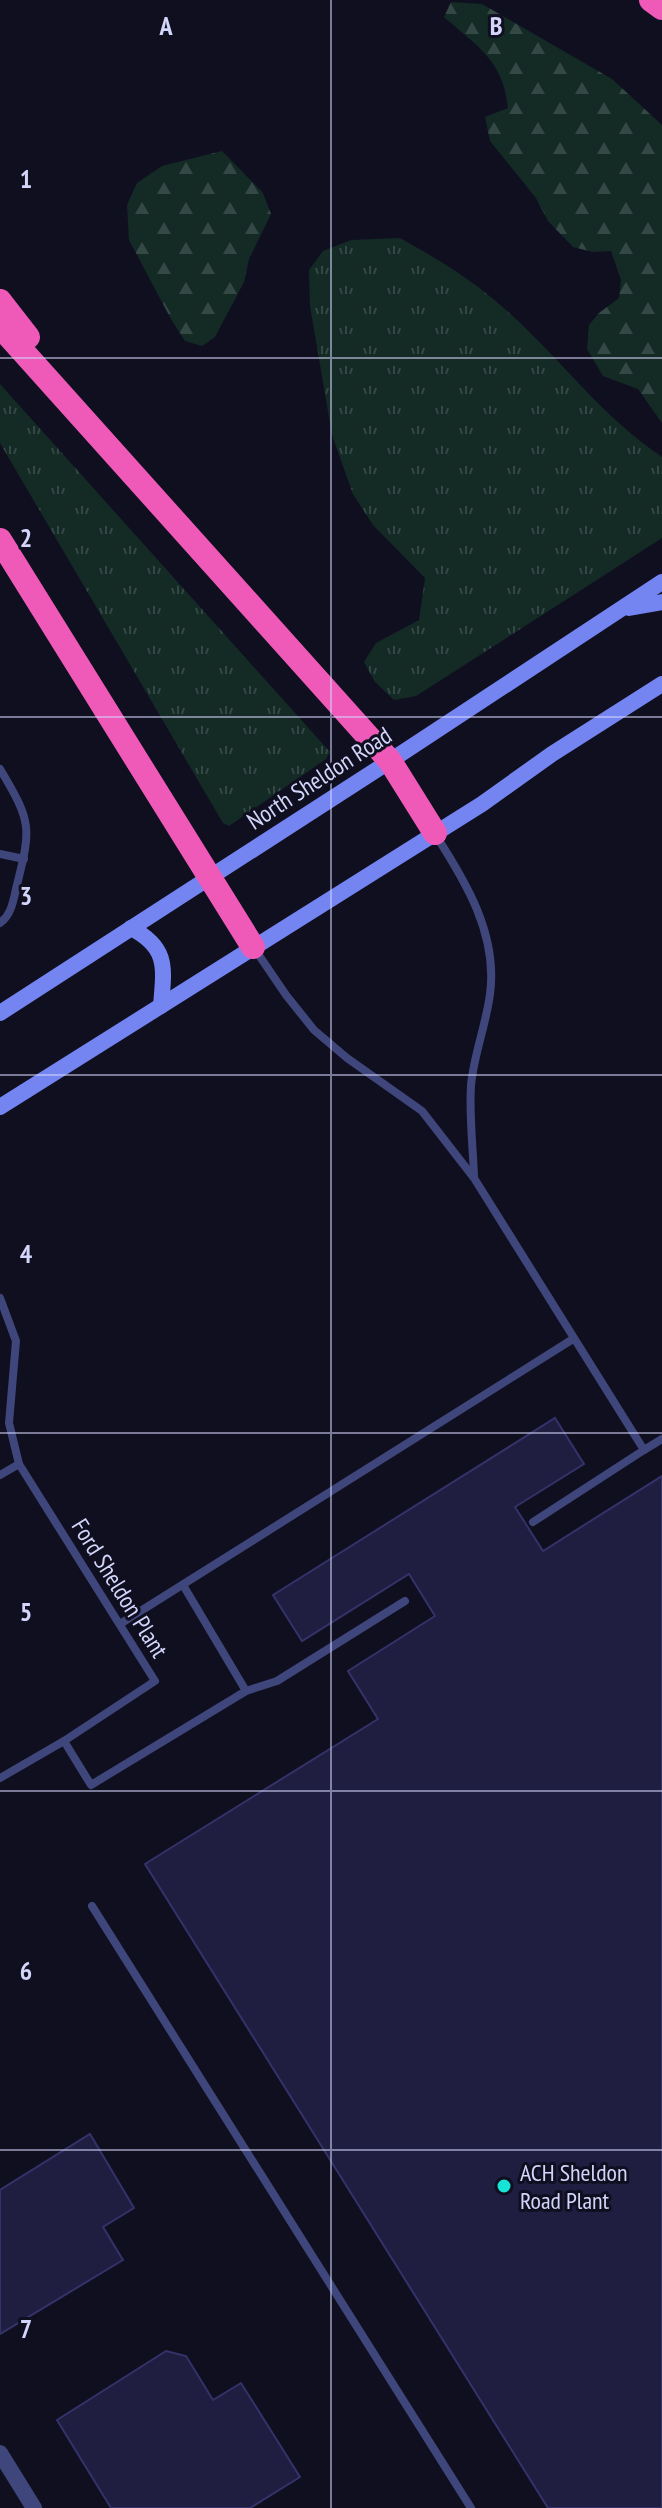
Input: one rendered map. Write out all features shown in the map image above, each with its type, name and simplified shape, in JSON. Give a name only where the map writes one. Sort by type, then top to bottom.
[{"type":"highway","points":[[651,0],[662,8]]},
{"type":"highway","points":[[0,301],[81,415]]},
{"type":"highway","points":[[0,326],[390,761],[435,833]]},
{"type":"highway","points":[[0,540],[253,947]]},
{"type":"main road","name":"North Sheldon Road","points":[[0,1013],[662,582]]},
{"type":"main road","points":[[611,613],[662,602]]},
{"type":"main road","points":[[0,1107],[435,833],[662,684]]},
{"type":"main road","points":[[131,928],[153,942],[162,956],[161,1006]]},
{"type":"street","points":[[0,2453],[34,2508]]},
{"type":"lane","points":[[0,769],[22,806],[29,837],[12,907],[0,923]]},
{"type":"lane","points":[[435,833],[457,868],[484,925],[491,960],[490,994],[471,1086],[474,1178]]},
{"type":"lane","points":[[0,854],[24,859]]},
{"type":"lane","points":[[253,947],[314,1030],[347,1058],[422,1111],[474,1178],[644,1450]]},
{"type":"lane","name":"Ford Sheldon Plant","points":[[0,1298],[16,1341],[9,1423],[19,1464],[155,1681],[64,1741],[0,1778]]},
{"type":"lane","points":[[120,1624],[573,1339]]},
{"type":"lane","points":[[533,1522],[662,1439]]},
{"type":"lane","points":[[0,1475],[19,1464]]},
{"type":"lane","points":[[183,1585],[246,1691]]},
{"type":"lane","points":[[64,1741],[91,1785],[246,1691],[277,1681],[405,1601]]},
{"type":"lane","points":[[92,1906],[471,2508]]},
{"type":"green space","points":[[451,2],[482,4],[612,79],[662,125],[662,423],[638,389],[603,376],[587,349],[589,325],[619,298],[621,280],[611,251],[593,252],[573,247],[548,221],[536,198],[490,141],[485,117],[508,108],[505,92],[495,66],[487,56],[444,17]]},
{"type":"green space","points":[[222,151],[263,193],[271,214],[249,259],[244,282],[215,337],[202,346],[185,341],[171,319],[129,240],[127,205],[137,183],[162,166]]},
{"type":"green space","points":[[400,238],[494,299],[620,424],[662,457],[662,538],[416,696],[394,700],[375,682],[364,662],[376,643],[419,620],[425,578],[373,525],[353,494],[332,435],[310,306],[309,270],[323,251],[351,240]]},
{"type":"green space","points":[[0,384],[330,752],[326,759],[229,826],[223,823],[0,443]]},
{"type":"building","name":"ACH Sheldon Road Plant","points":[[555,1418],[584,1464],[515,1507],[543,1551],[662,1476],[662,2508],[548,2508],[145,1864],[378,1719],[348,1671],[435,1616],[409,1574],[302,1641],[273,1595]]},
{"type":"building","points":[[90,2134],[134,2208],[103,2227],[123,2260],[0,2334],[0,2190]]},
{"type":"building","points":[[166,2351],[186,2356],[213,2400],[241,2383],[300,2477],[250,2508],[111,2508],[57,2420]]},
{"type":"place","name":"ACH Sheldon Road Plant","points":[[504,2186]]}]
